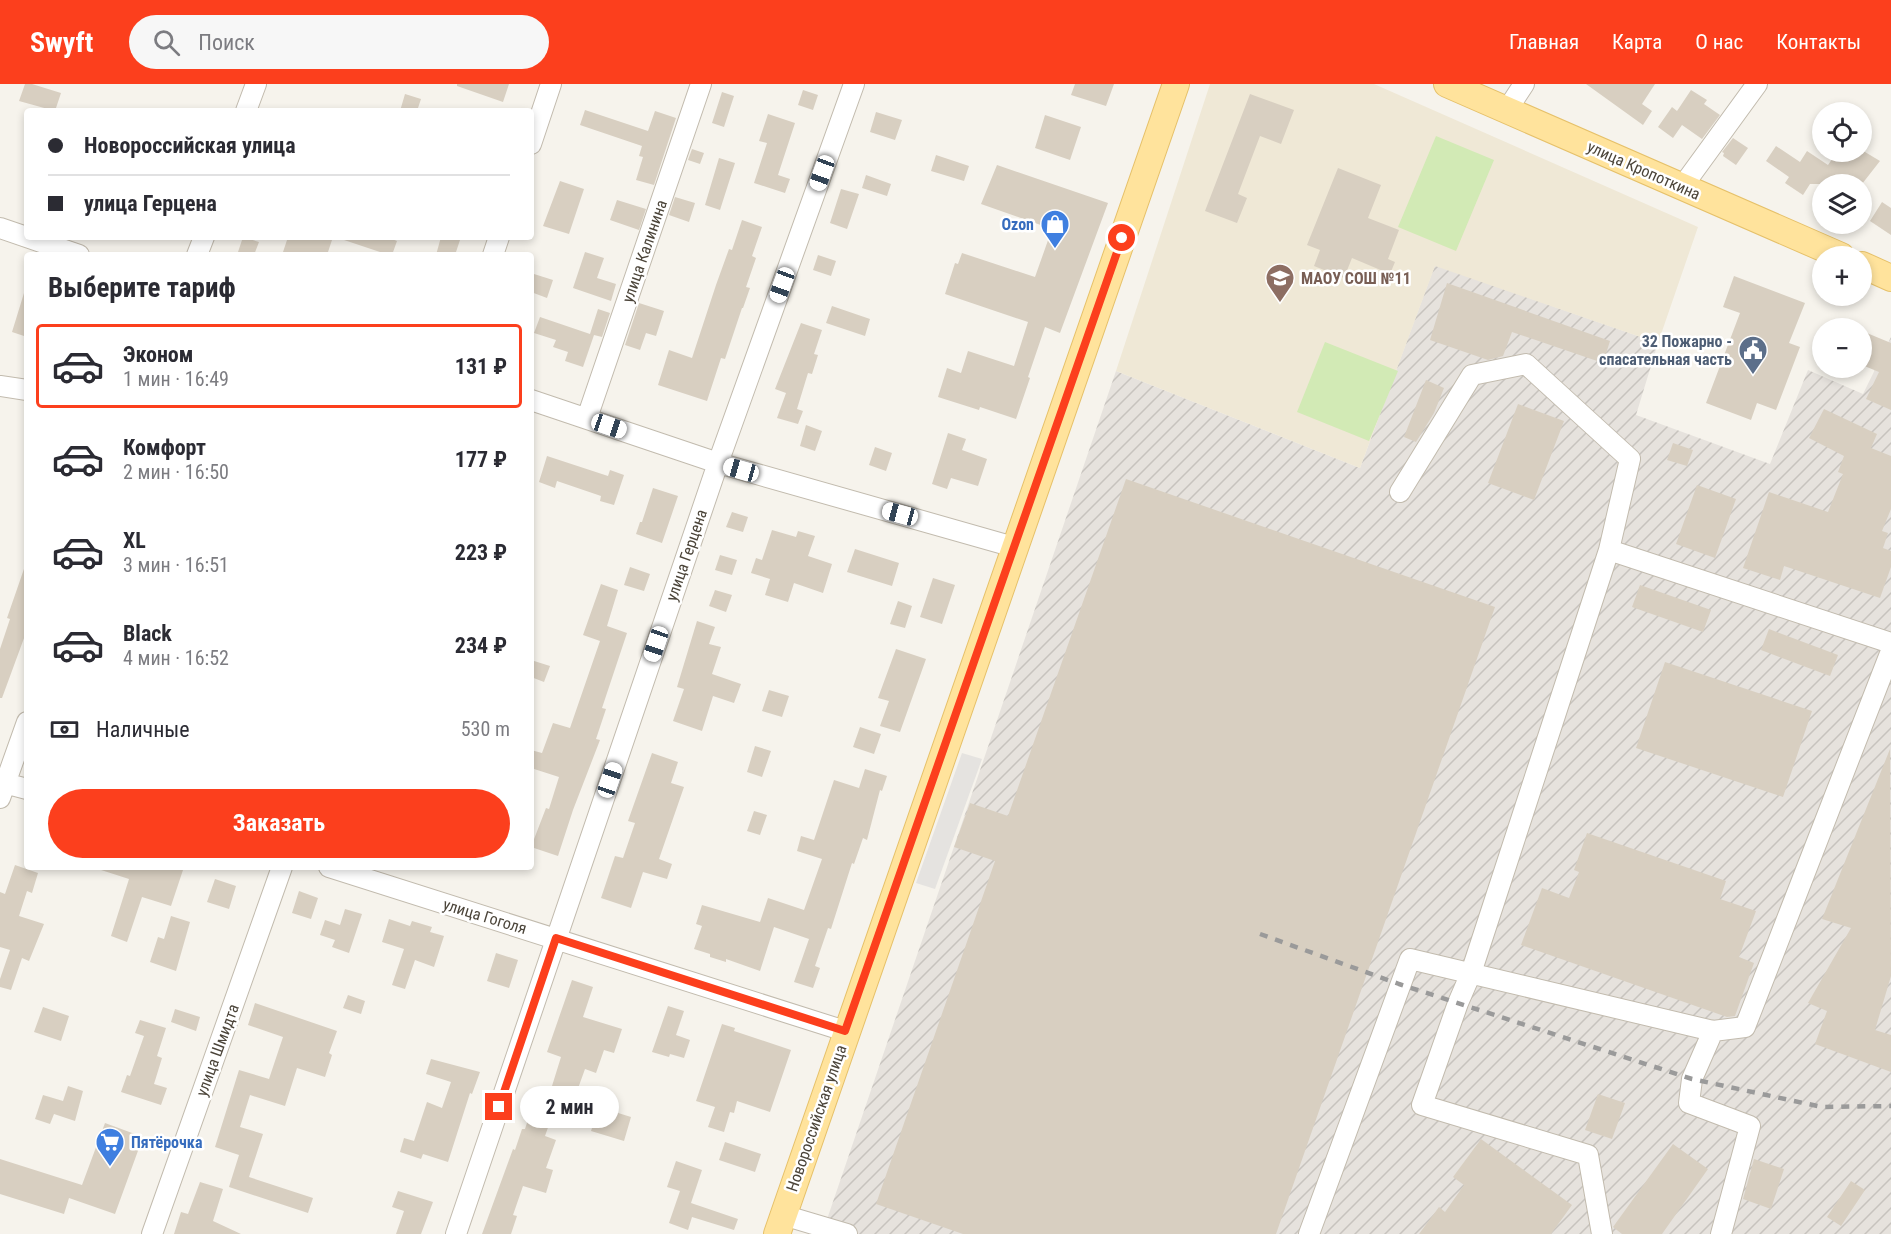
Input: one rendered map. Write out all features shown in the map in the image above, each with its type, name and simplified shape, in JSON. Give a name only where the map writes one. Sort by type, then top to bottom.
[{"type":"main road","name":"Новороссийская улица","points":[[780,1225],[845,1031],[1176,84]]},
{"type":"main road","name":"улица Кропоткина","points":[[1447,84],[1818,246]]},
{"type":"main road","points":[[1872,270],[1891,278]]},
{"type":"street","points":[[247,108],[256,84]]},
{"type":"street","points":[[534,135],[551,84]]},
{"type":"street","name":"улица Калинина","points":[[587,418],[702,84]]},
{"type":"street","name":"улица Герцена","points":[[456,1234],[718,463],[854,84]]},
{"type":"street","points":[[1506,110],[1524,84]]},
{"type":"street","points":[[1682,187],[1757,84]]},
{"type":"street","points":[[0,228],[24,236]]},
{"type":"street","points":[[35,240],[70,252]]},
{"type":"street","points":[[1400,492],[1472,375],[1526,364],[1630,459],[1609,550],[1471,973],[1422,1105],[1588,1155],[1602,1234]]},
{"type":"street","points":[[0,386],[24,390]]},
{"type":"street","points":[[534,401],[718,463],[1014,547]]},
{"type":"street","points":[[1609,550],[1891,643]]},
{"type":"street","points":[[1309,1234],[1410,959],[1713,1031],[1746,1027],[1891,651]]},
{"type":"street","points":[[24,730],[2,788],[24,789]]},
{"type":"street","name":"улица Шмидта","points":[[152,1234],[281,870]]},
{"type":"street","name":"улица Гоголя","points":[[339,870],[845,1031]]},
{"type":"street","points":[[1713,1031],[1692,1079],[1689,1102],[1750,1126],[1721,1234]]},
{"type":"street","points":[[780,1225],[847,1234]]},
{"type":"shaded area","name":"МАОУ СОШ №11","points":[[1210,84],[1374,84],[1698,227],[1658,343],[1435,266],[1360,468],[1116,371]]},
{"type":"shaded area","points":[[1435,265],[1658,343],[1636,415],[1770,464],[1808,370],[1812,372],[1812,378],[1826,378],[1863,394],[1891,337],[1891,1234],[822,1234],[1116,371],[1360,468]]},
{"type":"shaded area","points":[[962,753],[982,759],[935,889],[916,883]]},
{"type":"green space","points":[[1436,136],[1494,160],[1456,251],[1398,227]]},
{"type":"green space","points":[[1325,342],[1398,371],[1369,441],[1297,412]]},
{"type":"building","points":[[25,84],[61,93],[56,108],[44,108],[19,101]]},
{"type":"building","points":[[457,84],[509,84],[503,102],[457,86]]},
{"type":"building","points":[[1075,84],[1114,84],[1106,106],[1071,95]]},
{"type":"building","points":[[1586,84],[1655,84],[1642,104],[1652,111],[1643,125]]},
{"type":"building","points":[[803,90],[818,95],[813,110],[798,105]]},
{"type":"building","points":[[1691,90],[1707,100],[1704,104],[1720,115],[1702,139],[1682,125],[1673,138],[1658,127],[1672,107],[1677,111]]},
{"type":"building","points":[[722,92],[734,96],[724,127],[712,123]]},
{"type":"building","points":[[405,94],[421,99],[418,108],[401,108]]},
{"type":"building","points":[[1250,94],[1294,110],[1281,144],[1260,136],[1238,194],[1247,198],[1237,223],[1205,211]]},
{"type":"building","points":[[585,110],[648,131],[655,111],[676,118],[654,185],[636,180],[643,157],[639,156],[642,146],[580,125]]},
{"type":"building","points":[[876,112],[902,120],[895,140],[870,132]]},
{"type":"building","points":[[768,114],[795,123],[778,175],[790,179],[785,193],[754,183],[767,143],[759,141]]},
{"type":"building","points":[[1045,115],[1081,127],[1070,160],[1035,148]]},
{"type":"building","points":[[1733,138],[1748,148],[1736,165],[1723,156],[1722,152]]},
{"type":"building","points":[[1776,146],[1800,162],[1807,151],[1812,154],[1812,162],[1824,162],[1828,165],[1830,162],[1872,162],[1872,156],[1880,161],[1870,174],[1812,174],[1812,184],[1803,195],[1785,183],[1789,177],[1766,161]]},
{"type":"building","points":[[692,149],[704,153],[700,164],[688,160]]},
{"type":"building","points":[[936,155],[969,166],[964,181],[931,171]]},
{"type":"building","points":[[719,158],[735,163],[720,210],[705,205]]},
{"type":"building","points":[[997,165],[1108,203],[1060,333],[1045,327],[1016,419],[938,397],[947,368],[961,373],[968,351],[1014,366],[1028,322],[945,294],[955,263],[958,264],[962,253],[1035,277],[1052,229],[981,204]]},
{"type":"building","points":[[1338,168],[1381,185],[1368,218],[1399,230],[1388,259],[1395,262],[1390,274],[1352,258],[1344,278],[1314,266],[1320,250],[1307,245]]},
{"type":"building","points":[[866,175],[891,184],[887,196],[862,188]]},
{"type":"building","points":[[560,181],[584,189],[569,234],[543,226]]},
{"type":"building","points":[[841,189],[859,194],[847,229],[830,223]]},
{"type":"building","points":[[675,197],[695,203],[689,222],[669,215]]},
{"type":"building","points":[[617,200],[646,209],[639,230],[610,220]]},
{"type":"building","points":[[1882,202],[1891,208],[1891,235],[1872,222],[1872,218]]},
{"type":"building","points":[[742,220],[762,227],[752,256],[756,258],[746,287],[750,288],[725,359],[721,358],[707,401],[658,385],[669,350],[692,358],[729,249],[732,250]]},
{"type":"building","points":[[242,240],[259,242],[255,252],[238,252]]},
{"type":"building","points":[[287,240],[332,240],[328,252],[283,252]]},
{"type":"building","points":[[344,240],[397,241],[393,252],[380,252]]},
{"type":"building","points":[[440,240],[460,240],[456,252],[437,252]]},
{"type":"building","points":[[585,252],[604,258],[597,278],[616,284],[611,301],[573,288]]},
{"type":"building","points":[[818,255],[836,261],[831,276],[813,270]]},
{"type":"building","points":[[534,274],[553,280],[547,298],[534,293]]},
{"type":"building","name":"32 Пожарно - спасательная часть","points":[[1734,276],[1805,303],[1789,343],[1800,347],[1776,410],[1757,403],[1751,420],[1706,403],[1740,313],[1723,307]]},
{"type":"building","points":[[1447,283],[1610,341],[1603,363],[1512,332],[1503,356],[1488,360],[1430,340]]},
{"type":"building","points":[[24,293],[24,336],[12,332]]},
{"type":"building","points":[[639,303],[664,311],[656,336],[646,333],[640,350],[625,345]]},
{"type":"building","points":[[832,306],[870,319],[865,336],[826,323]]},
{"type":"building","points":[[598,309],[610,313],[602,337],[594,335],[583,367],[565,361],[568,352],[553,347],[556,340],[534,333],[540,317],[590,334]]},
{"type":"building","points":[[801,323],[822,330],[814,354],[818,355],[812,374],[808,373],[797,409],[803,411],[798,424],[777,418],[786,393],[775,389]]},
{"type":"building","points":[[1872,335],[1891,343],[1891,410],[1866,399],[1879,372],[1872,369]]},
{"type":"building","points":[[1426,380],[1444,388],[1434,413],[1416,442],[1404,437]]},
{"type":"building","points":[[1518,404],[1564,421],[1534,500],[1488,483]]},
{"type":"building","points":[[1824,409],[1877,434],[1871,448],[1891,456],[1891,509],[1882,531],[1888,533],[1883,548],[1891,551],[1891,567],[1880,598],[1784,566],[1780,580],[1743,568],[1769,492],[1828,512],[1843,474],[1838,472],[1844,456],[1809,438]]},
{"type":"building","points":[[806,425],[822,431],[815,451],[800,446]]},
{"type":"building","points":[[948,433],[966,439],[962,450],[987,459],[978,486],[951,478],[947,489],[932,484]]},
{"type":"building","points":[[1673,443],[1693,450],[1687,466],[1667,460]]},
{"type":"building","points":[[875,447],[892,453],[886,471],[869,465]]},
{"type":"building","points":[[547,456],[608,476],[610,470],[624,475],[614,505],[600,501],[601,496],[557,481],[555,488],[539,482]]},
{"type":"building","points":[[1126,479],[1495,607],[1276,1234],[963,1234],[876,1204],[995,861],[954,847],[970,803],[1008,816]]},
{"type":"building","points":[[1697,485],[1736,499],[1715,558],[1676,544]]},
{"type":"building","points":[[653,488],[678,496],[662,543],[636,534]]},
{"type":"building","points":[[732,512],[748,517],[743,532],[726,527]]},
{"type":"building","points":[[772,530],[796,537],[798,531],[815,536],[808,556],[832,564],[823,593],[794,583],[788,602],[765,595],[770,579],[751,573],[756,558],[762,560]]},
{"type":"building","points":[[855,549],[899,563],[892,586],[847,572]]},
{"type":"building","points":[[720,555],[737,560],[732,575],[715,570]]},
{"type":"building","points":[[630,567],[650,574],[644,591],[624,585]]},
{"type":"building","points":[[24,569],[24,638],[2,698],[0,698],[0,649],[10,619],[7,618]]},
{"type":"building","points":[[933,578],[955,585],[942,624],[920,617]]},
{"type":"building","points":[[601,584],[618,590],[607,626],[627,633],[602,708],[606,709],[596,739],[600,740],[558,856],[534,848],[534,839],[546,808],[549,809],[559,777],[534,769],[534,751],[542,753],[553,723],[570,728],[600,641],[583,635]]},
{"type":"building","points":[[1640,585],[1711,610],[1703,632],[1632,607]]},
{"type":"building","points":[[715,590],[732,595],[726,612],[709,606]]},
{"type":"building","points":[[898,601],[912,606],[905,628],[890,624]]},
{"type":"building","points":[[697,621],[715,627],[709,644],[721,647],[712,674],[741,684],[734,703],[713,696],[702,731],[673,721],[684,689],[677,687]]},
{"type":"building","points":[[1769,629],[1838,655],[1830,676],[1761,650]]},
{"type":"building","points":[[896,649],[926,659],[900,732],[880,726],[889,701],[878,698]]},
{"type":"building","points":[[534,661],[550,666],[544,682],[534,678]]},
{"type":"building","points":[[1665,662],[1812,711],[1783,797],[1636,748]]},
{"type":"building","points":[[769,690],[789,696],[782,717],[762,711]]},
{"type":"building","points":[[860,727],[881,734],[874,754],[853,747]]},
{"type":"building","points":[[755,746],[771,751],[762,777],[747,772]]},
{"type":"building","points":[[1890,749],[1891,976],[1875,1030],[1891,1035],[1891,1072],[1815,1044],[1827,1011],[1808,1003],[1851,928],[1822,919]]},
{"type":"building","points":[[652,753],[678,762],[671,783],[684,787],[659,859],[672,864],[667,879],[643,872],[631,908],[601,898],[615,856],[623,858],[635,823],[628,821]]},
{"type":"building","points":[[865,769],[887,776],[882,791],[880,790],[867,840],[863,838],[854,864],[852,863],[831,929],[828,928],[815,966],[820,968],[813,988],[794,982],[809,939],[774,927],[760,971],[726,959],[726,962],[710,957],[710,954],[694,949],[702,926],[696,924],[702,905],[760,922],[768,898],[804,910],[822,859],[797,851],[801,836],[814,840],[834,780],[859,788]]},
{"type":"building","points":[[754,811],[767,815],[760,835],[747,831]]},
{"type":"building","points":[[1587,833],[1726,881],[1720,899],[1756,911],[1739,957],[1754,963],[1735,1016],[1727,1017],[1521,945],[1542,888],[1569,898],[1579,872],[1574,870]]},
{"type":"building","points":[[15,865],[38,873],[32,893],[27,891],[19,916],[44,924],[29,961],[22,958],[11,990],[0,987],[0,979],[10,950],[0,947],[0,892],[5,894]]},
{"type":"building","points":[[101,870],[183,870],[171,906],[142,897],[127,942],[111,936],[129,879]]},
{"type":"building","points":[[215,879],[236,886],[229,909],[207,902]]},
{"type":"building","points":[[299,891],[318,898],[311,919],[292,913]]},
{"type":"building","points":[[345,909],[362,914],[349,953],[332,947],[335,940],[320,935],[325,920],[340,925]]},
{"type":"building","points":[[171,916],[190,922],[176,971],[150,962],[158,937],[164,939]]},
{"type":"building","points":[[389,919],[410,926],[412,921],[432,927],[430,932],[444,936],[434,967],[415,960],[405,989],[392,985],[404,949],[382,942]]},
{"type":"building","points":[[496,953],[518,960],[509,988],[487,981]]},
{"type":"building","points":[[572,980],[593,987],[583,1017],[622,1029],[614,1053],[604,1050],[596,1073],[585,1069],[576,1094],[552,1086],[561,1057],[547,1052]]},
{"type":"building","points":[[348,995],[365,1001],[361,1014],[343,1008]]},
{"type":"building","points":[[255,1003],[337,1031],[329,1053],[332,1055],[325,1077],[297,1068],[285,1106],[250,1095],[240,1127],[263,1134],[249,1177],[313,1198],[308,1213],[229,1187],[239,1155],[215,1147],[239,1070],[269,1079],[283,1037],[248,1025]]},
{"type":"building","points":[[668,1006],[684,1011],[676,1035],[690,1040],[684,1058],[652,1052]]},
{"type":"building","points":[[43,1007],[69,1016],[61,1041],[34,1032]]},
{"type":"building","points":[[175,1009],[200,1017],[196,1031],[171,1022]]},
{"type":"building","points":[[140,1020],[166,1028],[157,1056],[162,1058],[154,1084],[167,1088],[161,1105],[121,1092],[127,1075],[130,1076],[144,1036],[135,1033]]},
{"type":"building","points":[[722,1024],[735,1028],[734,1031],[791,1050],[770,1112],[737,1101],[734,1113],[730,1112],[724,1132],[708,1127],[715,1107],[696,1101]]},
{"type":"building","points":[[431,1059],[480,1072],[472,1094],[470,1093],[448,1162],[423,1154],[421,1159],[400,1152],[404,1138],[414,1141],[427,1102],[442,1108],[451,1082],[426,1074]]},
{"type":"building","points":[[68,1086],[83,1091],[75,1121],[54,1114],[50,1124],[35,1119],[43,1095],[63,1101]]},
{"type":"building","points":[[1598,1094],[1625,1103],[1612,1139],[1585,1130]]},
{"type":"building","points":[[534,1101],[555,1108],[545,1136],[556,1140],[546,1168],[553,1170],[546,1193],[523,1186],[513,1215],[517,1216],[511,1234],[482,1234],[513,1149],[515,1150],[522,1129],[525,1129]]},
{"type":"building","points":[[599,1107],[631,1117],[624,1141],[591,1131]]},
{"type":"building","points":[[105,1123],[143,1137],[115,1214],[69,1198],[64,1214],[0,1194],[0,1159],[82,1185]]},
{"type":"building","points":[[1481,1139],[1572,1205],[1551,1234],[1419,1234],[1439,1207],[1445,1212],[1464,1185],[1453,1177]]},
{"type":"building","points":[[725,1142],[761,1154],[755,1172],[719,1160]]},
{"type":"building","points":[[1673,1144],[1708,1169],[1662,1234],[1622,1234],[1613,1227]]},
{"type":"building","points":[[1754,1159],[1784,1169],[1771,1209],[1743,1199]]},
{"type":"building","points":[[676,1161],[702,1170],[691,1203],[738,1219],[734,1230],[692,1217],[688,1230],[669,1223],[680,1191],[667,1187]]},
{"type":"building","points":[[1851,1181],[1865,1190],[1841,1226],[1827,1217]]},
{"type":"building","points":[[200,1182],[223,1189],[213,1221],[241,1234],[174,1234],[181,1212],[188,1214]]},
{"type":"building","points":[[398,1191],[433,1202],[421,1234],[396,1234],[404,1211],[392,1207]]},
{"type":"railway","points":[[1260,934],[1399,984],[1692,1079],[1822,1107],[1891,1106]]},
{"type":"place","name":"Ozon","points":[[1055,250]]},
{"type":"place","name":"МАОУ СОШ №11","points":[[1280,304]]},
{"type":"place","name":"32 Пожарно - спасательная часть","points":[[1753,376]]},
{"type":"place","name":"Пятёрочка","points":[[110,1168]]},
{"type":"route","points":[[499,1107],[556,938],[845,1031],[1122,238]]}]
